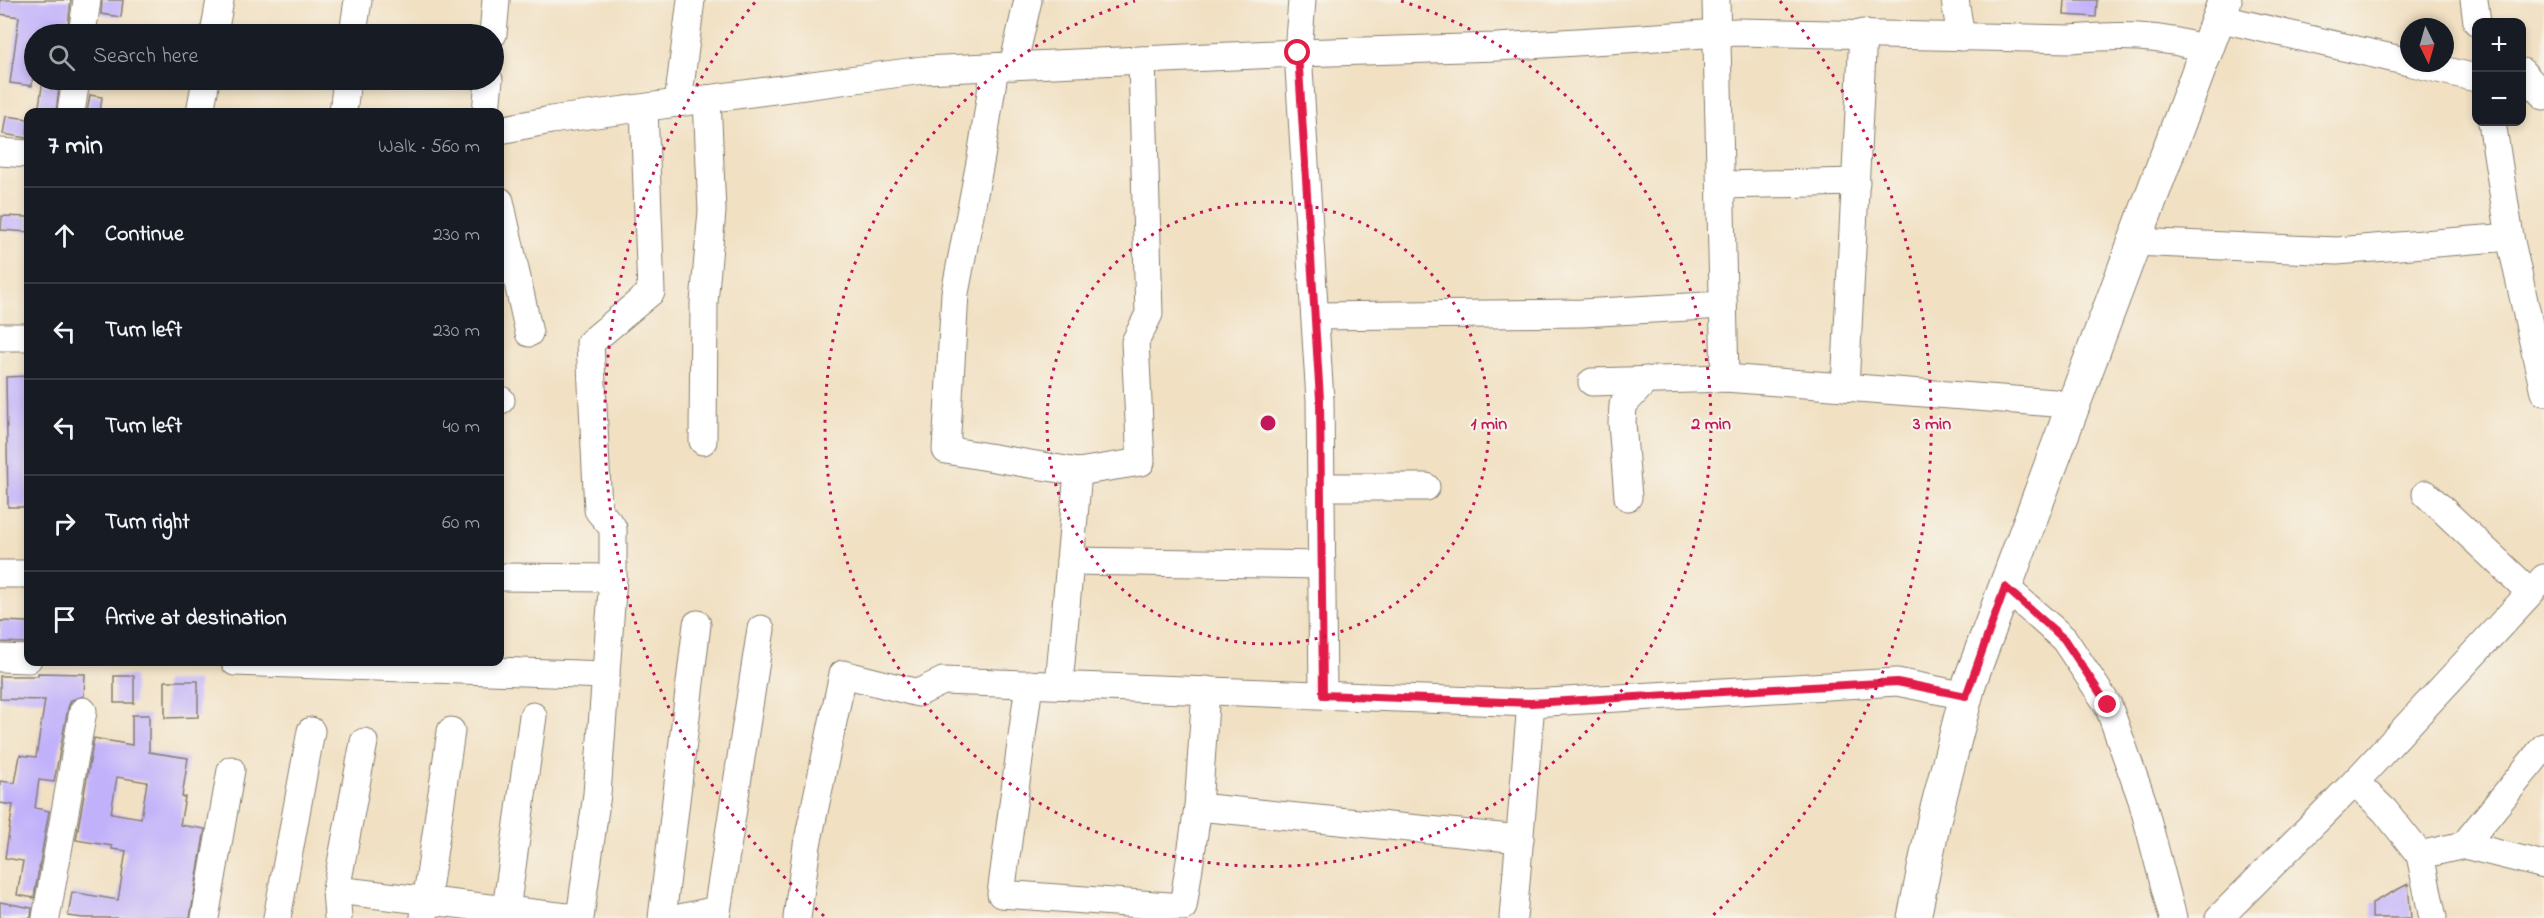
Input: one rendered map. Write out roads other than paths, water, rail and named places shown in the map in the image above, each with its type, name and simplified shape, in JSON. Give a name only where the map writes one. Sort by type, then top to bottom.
[{"type":"main road","points":[[1894,918],[1916,815],[1997,583],[2055,403],[2197,47],[2216,6]]},
{"type":"main road","points":[[1997,583],[2134,242],[2197,47]]},
{"type":"main road","points":[[1914,918],[1957,694]]},
{"type":"street","points":[[83,24],[87,0]]},
{"type":"street","points":[[216,24],[220,0]]},
{"type":"street","points":[[354,24],[358,0]]},
{"type":"street","points":[[494,24],[496,0]]},
{"type":"street","points":[[678,103],[691,0]]},
{"type":"street","points":[[1028,0],[1004,66],[981,157],[955,293],[946,450],[1078,472],[1141,462],[1135,342],[1149,314],[1142,60]]},
{"type":"street","points":[[1302,0],[1298,53],[1320,399],[1323,695]]},
{"type":"street","points":[[1716,0],[1725,378]]},
{"type":"street","points":[[1956,0],[1961,37]]},
{"type":"street","points":[[2474,0],[2476,18]]},
{"type":"street","points":[[2216,6],[2400,59]]},
{"type":"street","points":[[504,129],[923,70],[1004,66],[1497,47],[1737,32],[2071,39],[2122,35],[2197,47]]},
{"type":"street","points":[[1845,387],[1863,33]]},
{"type":"street","points":[[2451,72],[2472,77]]},
{"type":"street","points":[[2526,76],[2544,96]]},
{"type":"street","points":[[72,108],[74,90]]},
{"type":"street","points":[[201,108],[204,90]]},
{"type":"street","points":[[344,108],[346,90]]},
{"type":"street","points":[[486,108],[488,90]]},
{"type":"street","points":[[704,441],[704,303],[712,211],[707,99]]},
{"type":"street","points":[[336,890],[426,910],[478,912],[506,910],[578,918],[597,794],[613,578],[613,528],[598,510],[590,344],[651,292],[644,108]]},
{"type":"street","points":[[2493,126],[2510,237],[2544,392]]},
{"type":"street","points":[[0,152],[24,154]]},
{"type":"street","points":[[1721,185],[1856,182]]},
{"type":"street","points":[[504,219],[529,333]]},
{"type":"street","points":[[2134,242],[2337,251],[2510,237]]},
{"type":"street","points":[[1315,316],[1582,313],[1723,305]]},
{"type":"street","points":[[0,337],[24,337]]},
{"type":"street","points":[[1592,382],[1725,378],[2055,403]]},
{"type":"street","points":[[1628,497],[1622,423],[1623,405],[1646,380]]},
{"type":"street","points":[[1059,685],[1078,472]]},
{"type":"street","points":[[1321,488],[1426,487]]},
{"type":"street","points":[[2219,918],[2355,782],[2537,585],[2426,494]]},
{"type":"street","points":[[1070,561],[1322,565]]},
{"type":"street","points":[[0,574],[24,574]]},
{"type":"street","points":[[504,577],[613,578]]},
{"type":"street","points":[[1997,583],[2064,639],[2108,705],[2142,800],[2173,918]]},
{"type":"street","points":[[662,918],[697,624]]},
{"type":"street","points":[[680,918],[716,914],[761,629]]},
{"type":"street","points":[[0,658],[24,658]]},
{"type":"street","points":[[350,666],[606,675]]},
{"type":"street","points":[[797,918],[807,845],[843,674],[918,693],[943,681],[1531,703],[1897,682],[1957,694]]},
{"type":"street","points":[[1029,684],[1001,894],[1183,907],[1198,807],[1206,690]]},
{"type":"street","points":[[1513,918],[1531,703]]},
{"type":"street","points":[[46,918],[83,711]]},
{"type":"street","points":[[506,910],[534,716]]},
{"type":"street","points":[[278,918],[311,731]]},
{"type":"street","points":[[426,910],[451,731]]},
{"type":"street","points":[[338,918],[336,890],[364,742]]},
{"type":"street","points":[[2464,845],[2544,747]]},
{"type":"street","points":[[204,918],[231,770]]},
{"type":"street","points":[[2355,782],[2385,811],[2420,855],[2433,918]]},
{"type":"street","points":[[1198,807],[1520,839]]},
{"type":"street","points":[[2420,855],[2464,845],[2544,865]]}]
